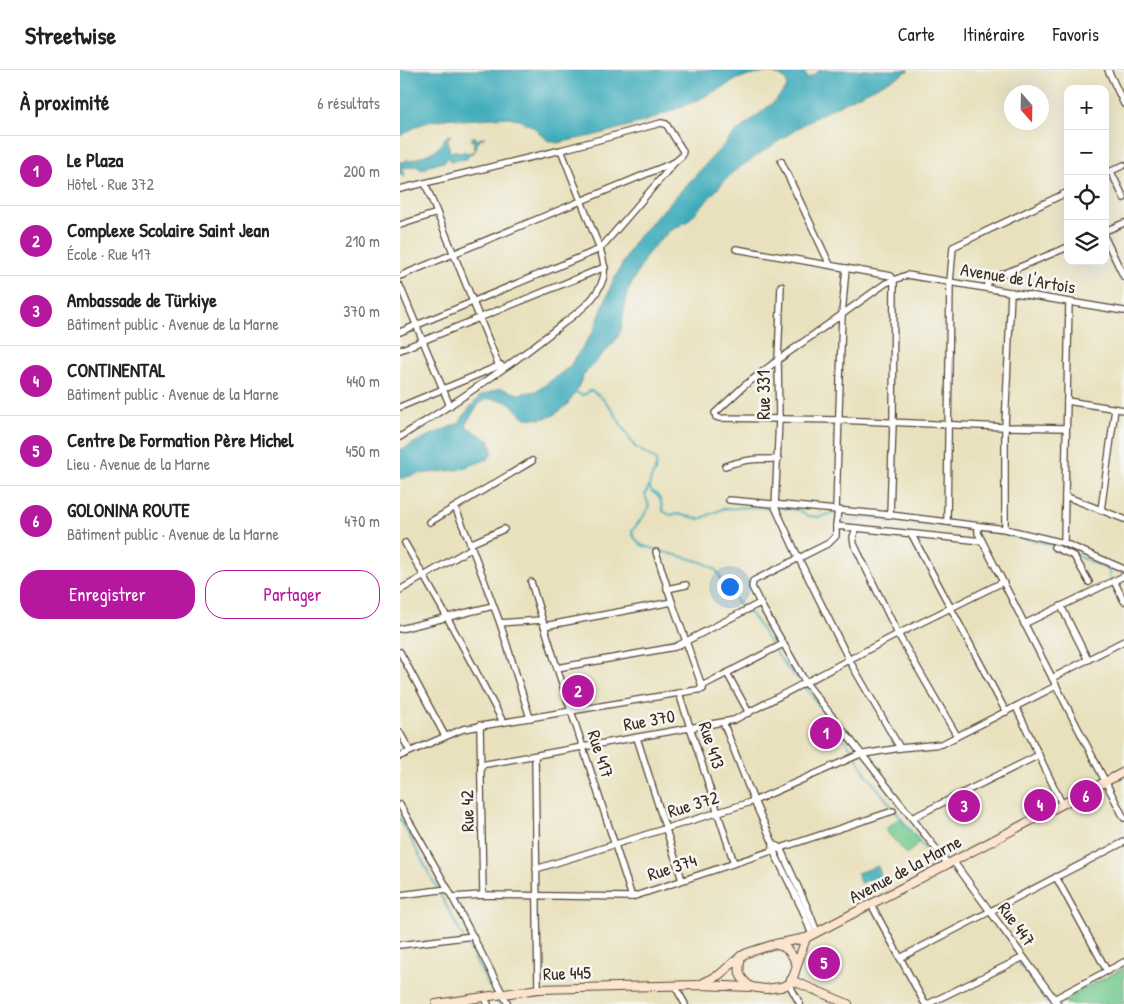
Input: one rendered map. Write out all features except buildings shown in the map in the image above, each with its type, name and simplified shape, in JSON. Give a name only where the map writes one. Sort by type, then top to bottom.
[{"type":"street","points":[[1108,70],[1124,104]]},
{"type":"street","points":[[400,189],[664,123],[683,151],[682,156],[600,250],[400,332]]},
{"type":"street","points":[[400,437],[450,406],[519,358],[586,305],[596,294],[604,279],[604,267],[600,250],[560,150]]},
{"type":"street","points":[[400,276],[675,162]]},
{"type":"street","points":[[781,162],[830,265]]},
{"type":"street","points":[[1109,172],[1124,165]]},
{"type":"street","points":[[1109,175],[1124,198]]},
{"type":"street","points":[[425,183],[499,366]]},
{"type":"street","points":[[947,522],[950,282],[954,247],[1064,194]]},
{"type":"street","points":[[400,225],[437,213]]},
{"type":"street","points":[[1109,229],[1124,223]]},
{"type":"street","points":[[1109,246],[1124,278]]},
{"type":"street","points":[[736,249],[891,276],[894,281],[890,515]]},
{"type":"street","points":[[987,288],[988,282],[991,279],[1064,249]]},
{"type":"street","points":[[400,350],[604,267]]},
{"type":"street","points":[[799,559],[829,543],[836,536],[842,314],[846,268]]},
{"type":"street","name":"Avenue de l'Artois","points":[[894,281],[908,275],[1124,311]]},
{"type":"street","points":[[894,281],[886,284],[778,360],[744,386],[715,413],[716,417],[1066,428]]},
{"type":"street","points":[[400,286],[450,406]]},
{"type":"street","name":"Rue 331","points":[[781,286],[778,360],[778,459],[775,506],[849,660],[900,748]]},
{"type":"street","points":[[1005,529],[1005,427],[1011,292]]},
{"type":"street","points":[[1064,543],[1069,302]]},
{"type":"street","points":[[400,407],[519,358]]},
{"type":"street","points":[[1067,401],[1124,410]]},
{"type":"street","points":[[1101,510],[1115,409]]},
{"type":"street","points":[[725,466],[738,461],[752,459],[778,459]]},
{"type":"street","points":[[430,522],[532,460]]},
{"type":"street","points":[[1065,496],[1124,519]]},
{"type":"street","points":[[729,500],[775,506],[890,515],[947,522],[978,529],[1005,529],[1064,543],[1076,553],[1089,582]]},
{"type":"street","points":[[455,507],[500,623],[530,718]]},
{"type":"street","points":[[836,526],[982,541]]},
{"type":"street","points":[[400,590],[504,528]]},
{"type":"street","points":[[856,528],[854,544],[898,634],[957,736]]},
{"type":"street","points":[[978,529],[982,541],[1124,818]]},
{"type":"street","points":[[912,535],[1006,712]]},
{"type":"street","points":[[405,542],[503,722]]},
{"type":"street","points":[[1054,547],[1124,569]]},
{"type":"street","points":[[400,756],[463,729],[480,725],[704,689],[656,552]]},
{"type":"street","name":"Rue 447","points":[[799,559],[754,581],[752,587],[783,644],[806,683],[858,755],[950,862],[1056,1001]]},
{"type":"street","points":[[1024,624],[1124,576]]},
{"type":"street","points":[[1114,581],[1124,601]]},
{"type":"street","name":"Rue 417","points":[[531,582],[632,897]]},
{"type":"street","name":"Rue 370","points":[[481,766],[734,720],[898,634],[1003,582]]},
{"type":"street","points":[[668,589],[686,585]]},
{"type":"street","points":[[500,623],[543,623],[672,602]]},
{"type":"street","points":[[557,668],[675,647],[760,603]]},
{"type":"street","points":[[400,629],[493,606]]},
{"type":"street","points":[[1061,606],[1088,660]]},
{"type":"street","points":[[1052,678],[1124,641]]},
{"type":"street","points":[[702,686],[783,644]]},
{"type":"street","points":[[400,652],[445,736]]},
{"type":"street","points":[[727,673],[748,713]]},
{"type":"street","name":"Rue 372","points":[[536,869],[754,801],[858,755],[942,744],[1056,686]]},
{"type":"street","name":"Rue 413","points":[[679,693],[734,863]]},
{"type":"street","points":[[1016,707],[1062,804]]},
{"type":"street","points":[[723,722],[754,801],[773,843],[773,850],[803,911],[812,935]]},
{"type":"street","name":"Rue 42","points":[[480,725],[483,895]]},
{"type":"street","points":[[400,733],[410,751]]},
{"type":"street","points":[[637,738],[682,880]]},
{"type":"street","points":[[912,818],[1039,755]]},
{"type":"street","points":[[535,756],[538,989]]},
{"type":"street","name":"Avenue de la Marne","points":[[775,944],[812,935],[1124,772]]},
{"type":"street","points":[[400,805],[452,896],[500,994],[508,1004]]},
{"type":"street","name":"Rue 374","points":[[452,896],[632,897],[893,811]]},
{"type":"street","points":[[900,958],[1124,842]]},
{"type":"street","points":[[741,956],[739,972],[742,980],[751,987],[765,989],[781,987],[790,982],[796,965],[812,935],[808,909],[780,848],[773,843]]},
{"type":"street","points":[[1056,877],[1107,971]]},
{"type":"street","points":[[400,895],[448,889]]},
{"type":"street","points":[[871,904],[927,1004],[1022,958]]},
{"type":"street","points":[[400,945],[472,936]]},
{"type":"street","points":[[699,985],[719,975],[747,952],[775,944],[790,950],[796,965]]},
{"type":"street","points":[[1056,1001],[1124,962]]},
{"type":"street","points":[[790,982],[800,1004]]},
{"type":"street","points":[[790,982],[848,1004]]},
{"type":"street","name":"Rue 445","points":[[436,1004],[486,999],[500,994],[538,989],[699,985],[751,987]]},
{"type":"street","points":[[675,986],[685,1004]]},
{"type":"green space","points":[[899,818],[920,842],[907,854],[885,830]]},
{"type":"green space","points":[[1124,968],[1124,1004],[1067,1004],[1063,999]]},
{"type":"water","points":[[400,70],[804,70],[809,78],[820,70],[909,70],[807,122],[733,172],[688,221],[670,231],[658,242],[646,256],[627,293],[621,330],[616,340],[584,374],[576,392],[561,410],[552,416],[541,419],[526,418],[510,403],[488,399],[480,403],[466,423],[467,427],[490,441],[492,454],[488,459],[458,470],[417,474],[400,479],[400,450],[459,423],[480,396],[501,388],[518,394],[537,391],[569,367],[594,330],[612,283],[636,239],[734,134],[775,101],[787,87],[786,80],[768,72],[740,78],[696,101],[646,121],[596,135],[557,143],[547,140],[532,126],[509,117],[462,120],[452,118],[432,121],[419,125],[400,136]]},
{"type":"water","points":[[449,135],[451,136],[447,139],[449,141],[447,144],[449,145],[449,151],[454,152],[455,150],[461,153],[465,151],[467,153],[472,152],[476,148],[473,147],[474,141],[471,141],[472,137],[476,137],[476,140],[485,137],[480,140],[476,146],[477,148],[473,153],[469,154],[467,159],[450,161],[448,158],[444,162],[429,165],[421,170],[421,167],[416,166],[403,167],[401,168],[405,177],[400,175],[400,161],[405,163],[407,159],[409,161],[430,153],[439,147]]},
{"type":"water","points":[[878,866],[881,876],[860,883],[857,873]]},
{"type":"waterway","points":[[575,392],[582,395],[592,391],[601,397],[611,408],[635,447],[655,459],[657,465],[649,486],[652,492],[659,497],[663,511],[670,515],[677,514],[700,519],[722,509],[751,507],[782,508],[799,510],[808,516],[835,515],[849,521],[859,521],[865,517],[988,531],[1053,545]]},
{"type":"waterway","points":[[649,486],[645,495],[649,506],[632,531],[634,537],[641,545],[693,559],[715,569],[721,581],[732,592],[736,601],[746,612],[750,613],[772,647]]},
{"type":"waterway","points":[[1076,555],[1109,570],[1110,583],[1124,607]]},
{"type":"waterway","points":[[775,651],[790,671],[801,681],[853,751],[866,774],[938,865]]},
{"type":"waterway","points":[[400,819],[493,993]]},
{"type":"waterway","points":[[1019,963],[1049,1004]]},
{"type":"waterway","points":[[495,997],[498,1004]]},
{"type":"place","name":"Complexe Scolaire Saint Jean","points":[[578,691]]},
{"type":"place","name":"Le Plaza","points":[[826,733]]},
{"type":"place","name":"GOLONINA ROUTE","points":[[1086,796]]},
{"type":"place","name":"CONTINENTAL","points":[[1040,805]]},
{"type":"place","name":"Ambassade de Türkiye","points":[[964,806]]},
{"type":"place","name":"Centre De Formation Père Michel","points":[[824,963]]}]
